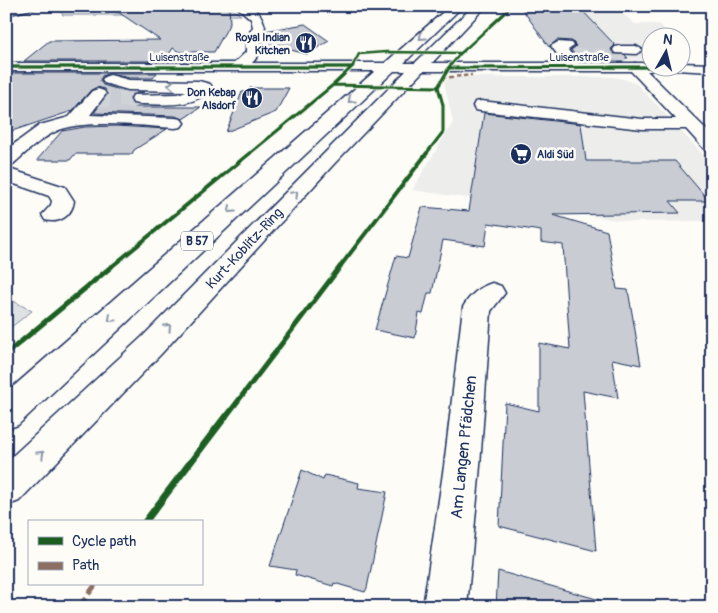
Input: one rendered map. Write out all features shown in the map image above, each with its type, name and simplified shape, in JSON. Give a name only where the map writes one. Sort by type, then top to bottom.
[{"type":"main road","points":[[6,9],[12,6]]},
{"type":"main road","points":[[6,9],[32,6]]},
{"type":"main road","points":[[237,67],[247,60],[254,51],[253,39],[259,27],[252,12],[242,6]]},
{"type":"main road","name":"B 57","points":[[6,414],[457,6]]},
{"type":"main road","name":"Kurt-Koblitz-Ring","points":[[6,488],[152,345],[326,161],[480,6]]},
{"type":"main road","name":"Luisenstraße","points":[[6,67],[420,68],[569,54],[632,55]]},
{"type":"main road","points":[[632,55],[690,124],[712,146]]},
{"type":"main road","points":[[75,121],[121,67]]},
{"type":"main road","points":[[690,67],[712,68]]},
{"type":"main road","points":[[104,87],[128,85],[204,87],[202,90],[180,99],[138,100]]},
{"type":"main road","points":[[481,106],[642,124],[690,124]]},
{"type":"main road","points":[[6,160],[30,140],[53,126],[75,121],[175,123]]},
{"type":"main road","points":[[6,174],[57,192],[63,201],[62,208],[53,216]]},
{"type":"main road","name":"Am Langen Pfädchen","points":[[445,607],[466,427],[477,307],[492,293]]},
{"type":"shaded area","points":[[55,6],[104,6],[116,13],[148,6],[227,6],[241,15],[63,15]]},
{"type":"shaded area","points":[[519,6],[614,6],[635,24],[658,24],[663,28],[640,28],[640,60],[558,59]]},
{"type":"shaded area","points":[[462,77],[613,77],[637,84],[712,164],[712,221],[631,222],[412,190],[453,122],[444,82],[448,79]]},
{"type":"shaded area","points":[[6,297],[32,311],[6,331]]},
{"type":"building","points":[[109,6],[229,6],[230,23],[214,52],[179,52],[173,48],[165,61],[24,61],[49,41],[160,40]]},
{"type":"building","points":[[520,6],[578,6],[615,45],[611,49],[613,54],[625,55],[628,58],[576,57],[571,50],[576,46],[572,41],[557,40],[549,47]]},
{"type":"building","points":[[305,24],[329,41],[307,54],[262,43],[265,31]]},
{"type":"building","points":[[10,73],[109,73],[102,76],[100,81],[103,85],[127,92],[144,92],[131,94],[129,100],[135,105],[133,107],[201,107],[183,119],[175,116],[94,113],[108,94],[105,89],[97,87],[91,90],[72,111],[6,133],[6,76]]},
{"type":"building","points":[[109,73],[157,73],[153,78],[129,78]]},
{"type":"building","points":[[250,88],[289,88],[276,112],[226,132],[242,92],[249,92]]},
{"type":"building","points":[[484,113],[581,124],[586,161],[675,161],[709,201],[670,201],[680,213],[553,215],[607,231],[617,289],[628,290],[641,365],[612,359],[618,398],[583,391],[596,551],[499,526],[505,403],[539,411],[539,343],[570,349],[563,245],[541,242],[541,231],[488,223],[485,246],[443,240],[432,293],[428,293],[423,314],[419,313],[415,338],[375,330],[396,256],[408,258],[422,207],[469,211]]},
{"type":"building","points":[[116,126],[167,129],[134,150],[132,154],[75,154],[70,160],[37,160],[62,131],[85,127]]},
{"type":"building","points":[[302,470],[323,480],[325,475],[359,483],[358,488],[387,492],[365,592],[334,583],[333,586],[295,575],[296,570],[270,566]]},
{"type":"building","points":[[498,571],[600,600],[599,607],[496,607]]},
{"type":"tunnel","points":[[574,55],[625,55]]},
{"type":"tunnel","points":[[93,99],[139,99]]},
{"type":"marked path","points":[[442,78],[472,75]]},
{"type":"marked path","points":[[79,607],[95,586]]},
{"type":"cycle path","points":[[147,520],[443,132],[443,105],[438,87],[448,68],[461,53],[512,6]]},
{"type":"cycle path","points":[[6,354],[333,85],[352,67],[359,54],[386,52],[461,53]]},
{"type":"cycle path","points":[[6,67],[352,67]]},
{"type":"cycle path","points":[[448,68],[640,67]]},
{"type":"cycle path","points":[[333,85],[438,87]]},
{"type":"place","name":"Royal Indian Kitchen","points":[[306,43]]},
{"type":"place","name":"Don Kebap Alsdorf","points":[[252,98]]},
{"type":"place","name":"Aldi Süd","points":[[521,154]]}]
